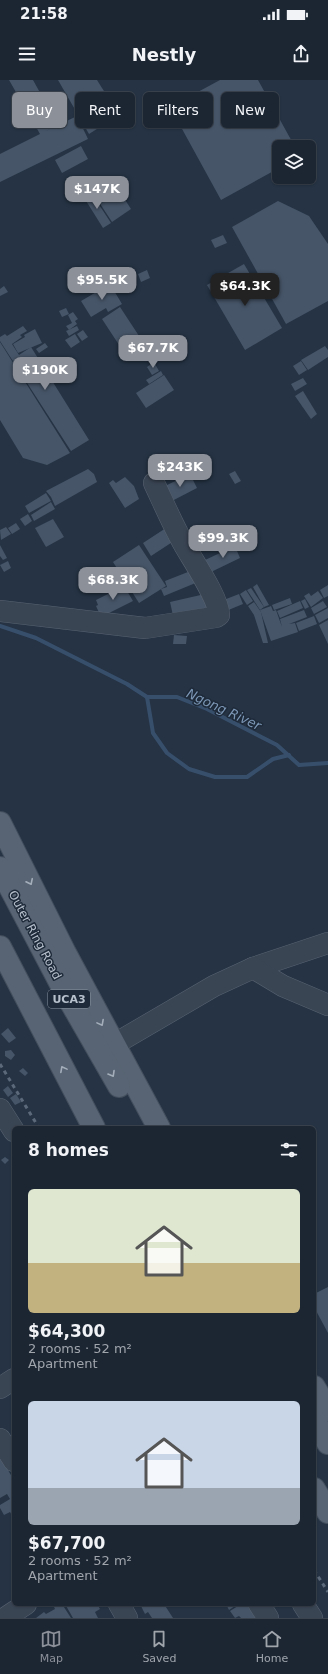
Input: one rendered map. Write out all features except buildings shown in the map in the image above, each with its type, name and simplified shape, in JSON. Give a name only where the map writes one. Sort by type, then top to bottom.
[{"type":"main road","name":"UCA3","points":[[0,823],[113,1045],[158,1126]]},
{"type":"main road","points":[[3,873],[12,847]]},
{"type":"main road","name":"Outer Ring Road","points":[[3,873],[65,992],[141,1126]]},
{"type":"main road","name":"UCA3","points":[[0,947],[93,1126]]},
{"type":"main road","points":[[316,1390],[328,1410]]},
{"type":"main road","points":[[316,1423],[328,1444]]},
{"type":"main road","points":[[316,1492],[328,1512]]},
{"type":"street","points":[[0,611],[145,628],[216,617],[219,615],[219,611],[212,595],[181,540],[154,483]]},
{"type":"street","points":[[113,1045],[214,986],[253,968],[328,944]]},
{"type":"street","points":[[253,968],[283,986],[328,1005]]},
{"type":"street","points":[[0,1109],[12,1129]]},
{"type":"street","points":[[0,1388],[12,1380]]},
{"type":"street","points":[[0,1438],[12,1458]]},
{"type":"street","points":[[5,1618],[23,1606]]},
{"type":"street","points":[[120,1606],[127,1618]]},
{"type":"street","points":[[260,1606],[268,1618]]},
{"type":"street","points":[[304,1606],[312,1618]]},
{"type":"waterway","name":"Ngong River","points":[[0,626],[36,638],[127,684],[147,697],[177,697],[207,709],[277,745],[299,765],[328,763]]},
{"type":"waterway","points":[[147,697],[153,733],[167,753],[189,769],[215,777],[247,777],[273,759],[289,755]]},
{"type":"railway","points":[[0,1064],[38,1126]]},
{"type":"railway","points":[[316,1573],[328,1592]]}]
